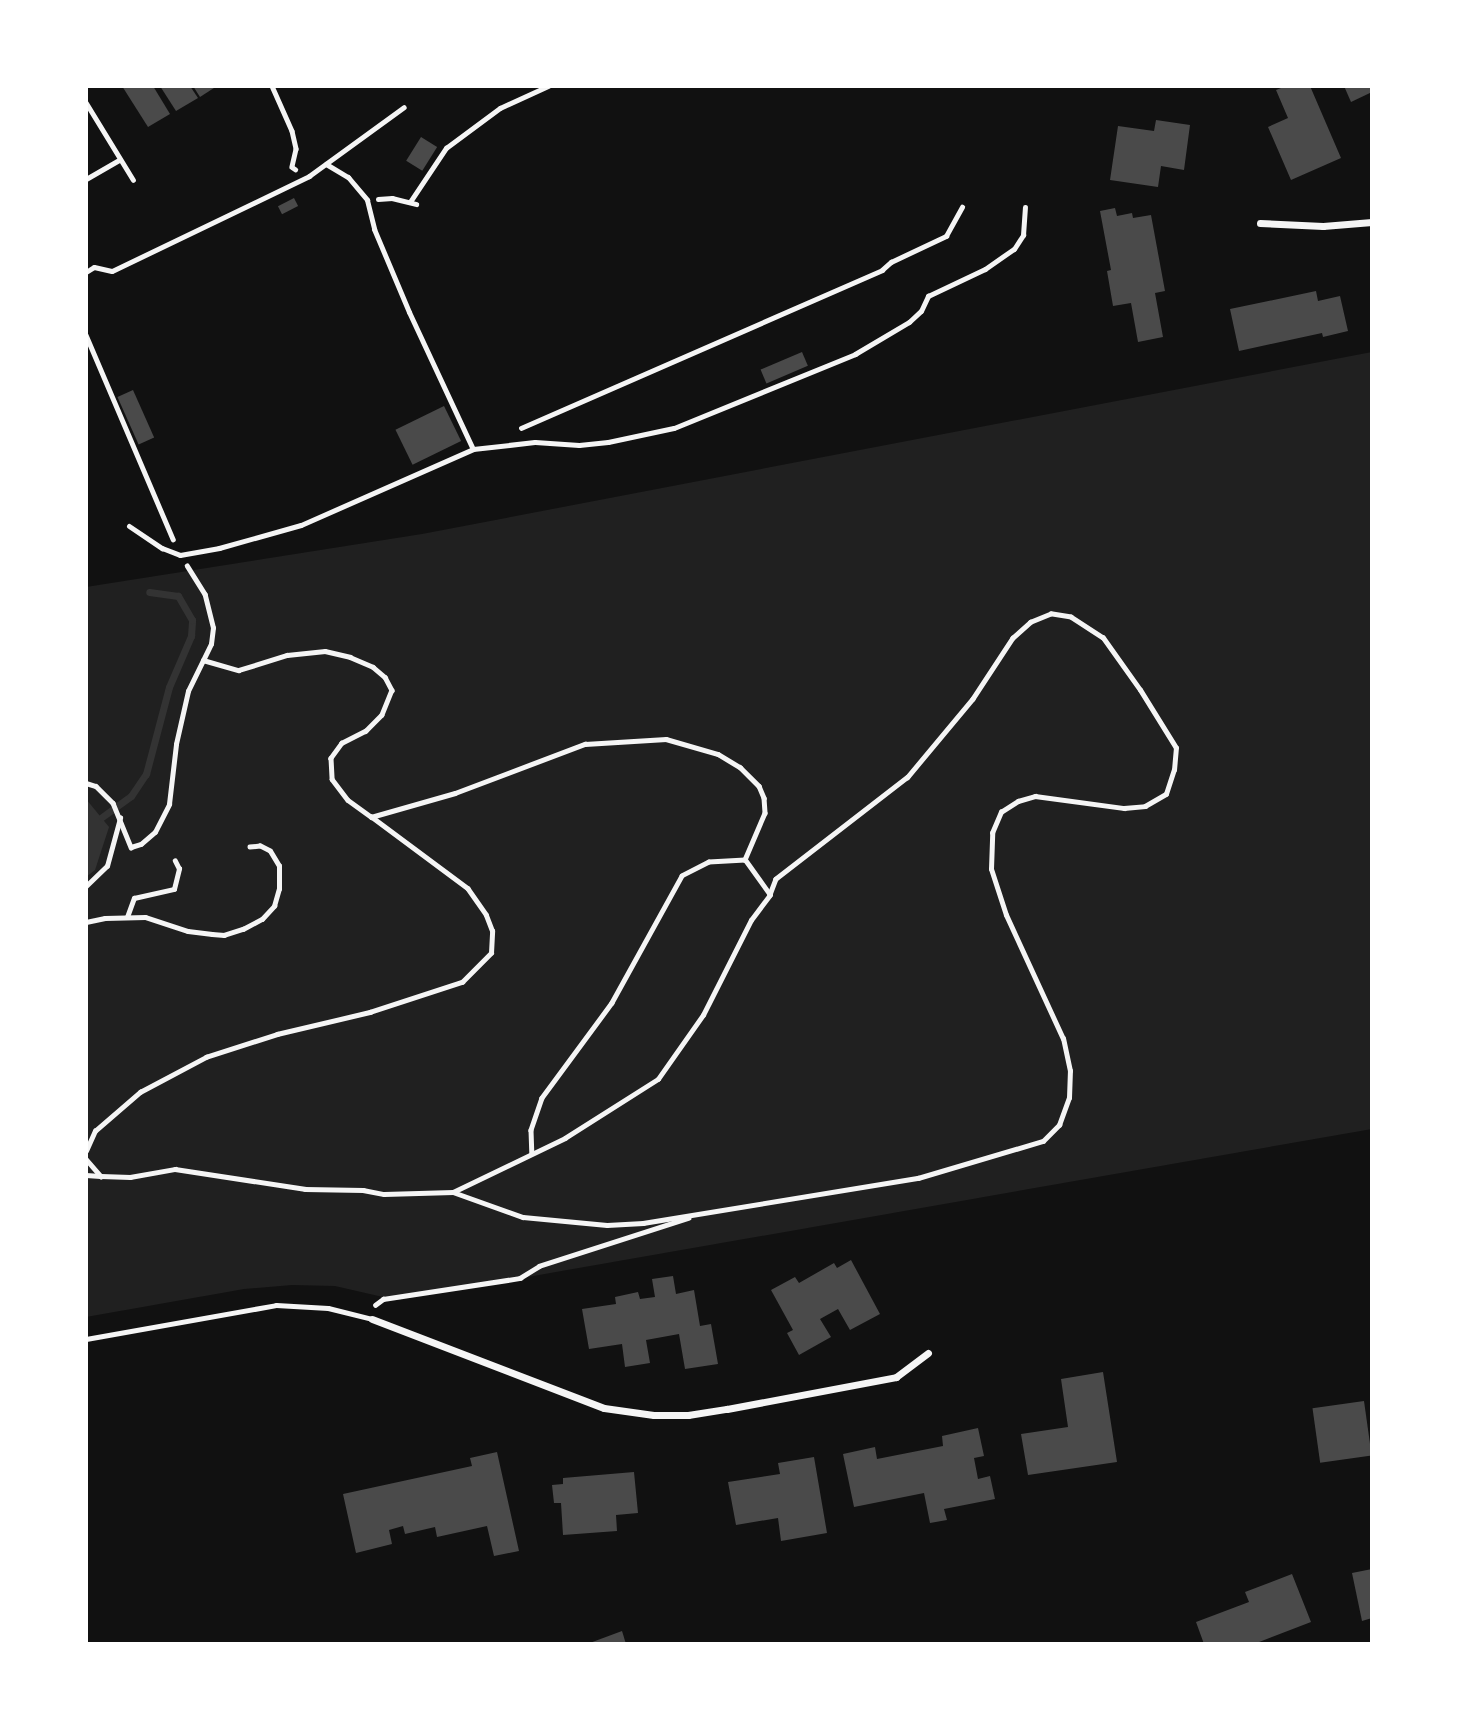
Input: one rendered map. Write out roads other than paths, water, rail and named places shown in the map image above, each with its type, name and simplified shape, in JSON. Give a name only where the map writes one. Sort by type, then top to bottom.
[{"type":"street","points":[[1260,223],[1323,226],[1372,222]]},
{"type":"street","points":[[372,1319],[604,1408],[654,1415],[688,1415],[714,1411],[896,1377],[928,1353]]},
{"type":"lane","points":[[86,103],[134,180]]},
{"type":"lane","points":[[86,272],[94,267],[112,271],[309,176],[404,107]]},
{"type":"lane","points":[[86,179],[120,159]]},
{"type":"lane","points":[[326,164],[348,177],[366,200],[374,229],[409,312],[473,449]]},
{"type":"lane","points":[[129,526],[162,548],[180,555],[301,525],[473,449],[535,442],[579,445],[645,437],[715,413],[855,354],[909,321],[921,311],[928,296],[985,269],[1014,249],[1023,235],[1025,207]]},
{"type":"lane","points":[[86,1339],[276,1305],[328,1308],[372,1319]]},
{"type":"waterway","points":[[102,817],[131,796],[146,774],[169,687],[191,636],[192,620],[178,596],[149,592]]}]
